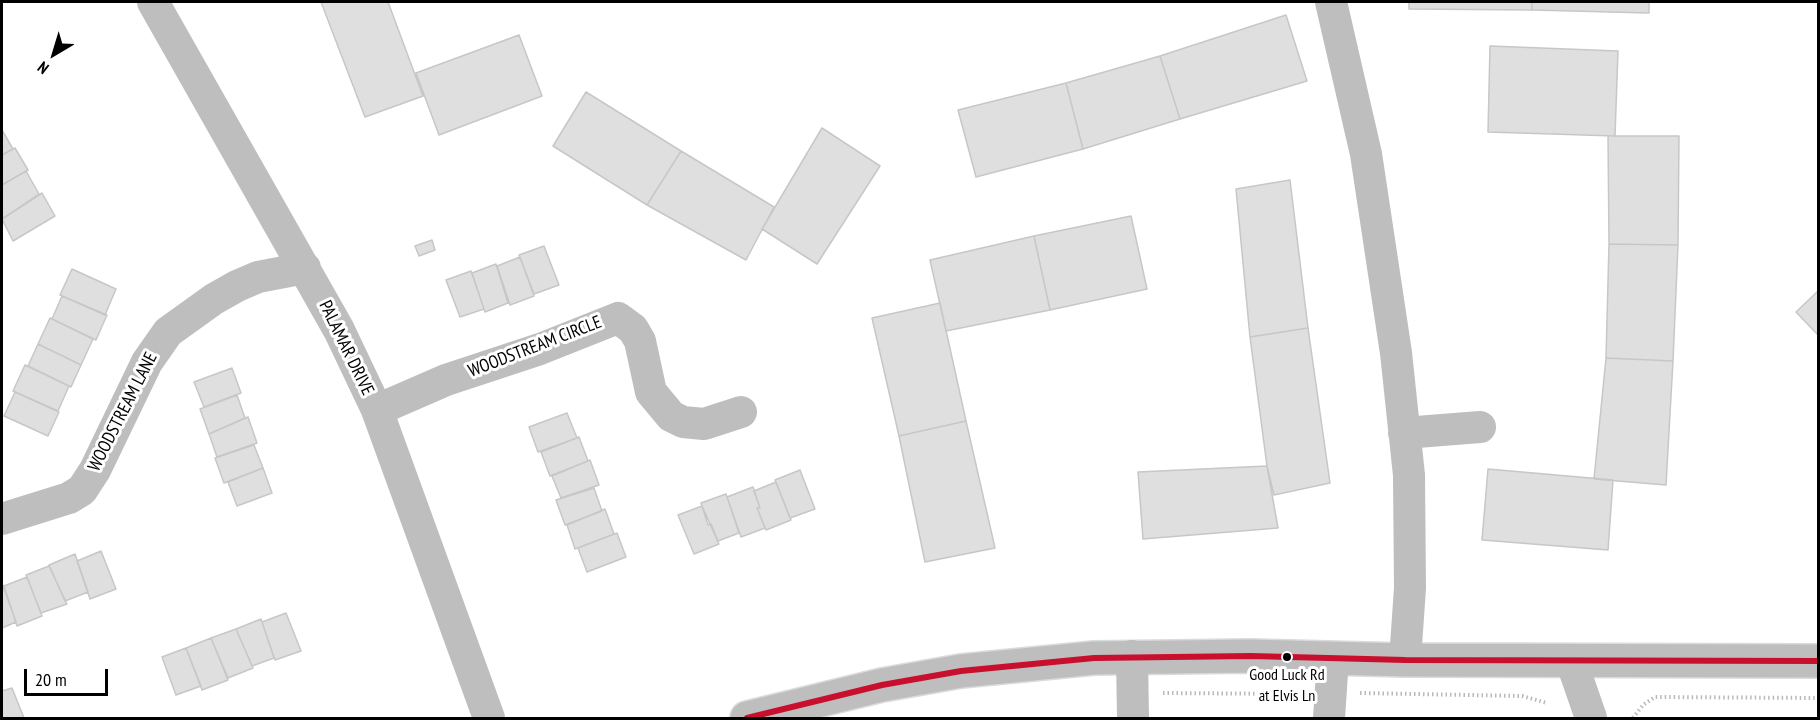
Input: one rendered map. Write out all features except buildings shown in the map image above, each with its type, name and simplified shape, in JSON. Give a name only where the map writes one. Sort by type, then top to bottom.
[{"type":"main road","points":[[747,718],[882,685],[961,671],[1132,656],[1405,660],[1818,661]]},
{"type":"street","name":"PALAMAR DRIVE","points":[[153,2],[305,268],[339,330],[377,410],[489,718]]},
{"type":"street","points":[[1330,2],[1366,154],[1396,353],[1409,475],[1410,576],[1405,660]]},
{"type":"street","name":"WOODSTREAM LANE","points":[[2,519],[69,498],[82,490],[95,471],[147,362],[168,332],[202,306],[237,286],[258,277],[305,268]]},
{"type":"street","name":"WOODSTREAM CIRCLE","points":[[377,410],[446,380],[540,349],[618,318],[633,329],[640,341],[651,392],[671,416],[683,422],[704,424],[741,412]]},
{"type":"street","points":[[1404,432],[1480,427]]},
{"type":"street","points":[[1132,656],[1133,718]]},
{"type":"street","points":[[1320,706],[1333,658]]},
{"type":"street","points":[[1571,660],[1591,718]]},
{"type":"path","points":[[1163,693],[1320,706]]},
{"type":"path","points":[[1354,693],[1522,696],[1547,703]]},
{"type":"path","points":[[1633,718],[1643,705],[1655,697],[1818,698]]},
{"type":"transit line","points":[[747,718],[882,685],[961,671],[1094,658],[1251,656],[1405,660],[1818,661]]},
{"type":"place","name":"Good Luck Rd at Elvis Ln","points":[[1287,657]]}]
